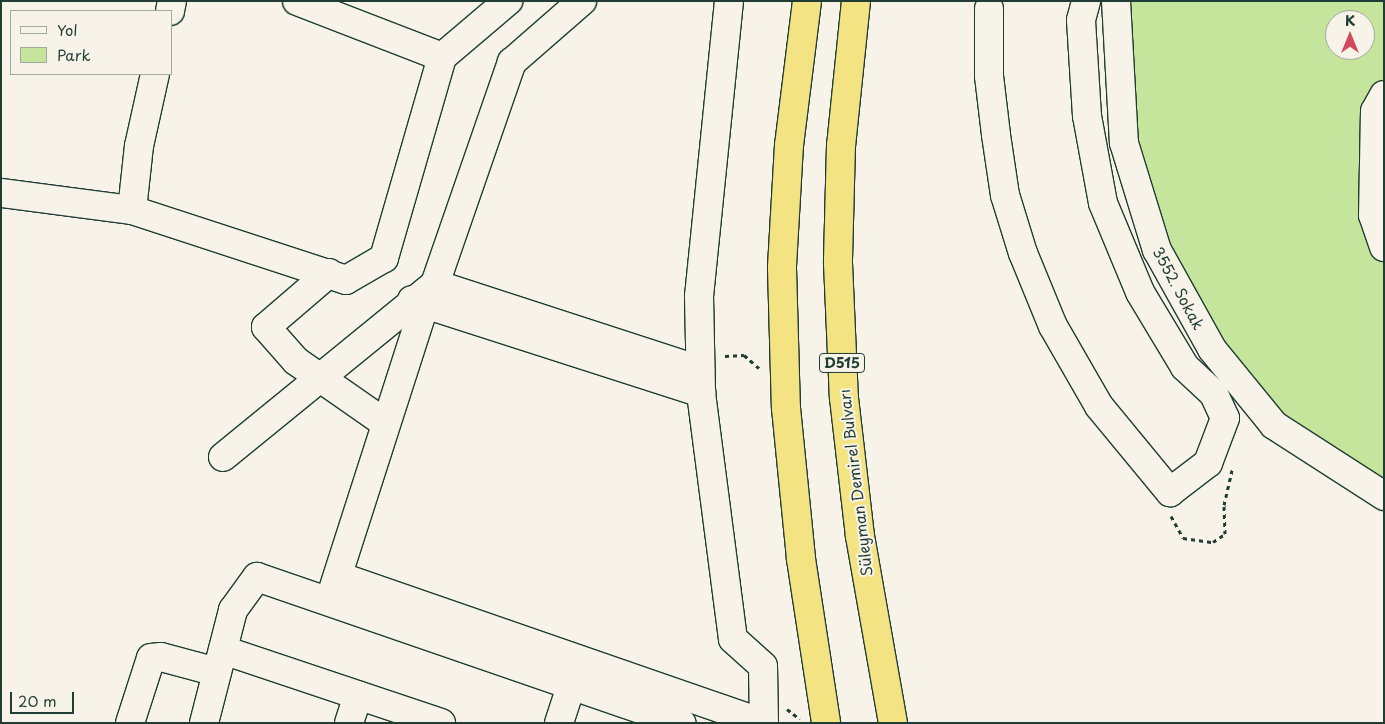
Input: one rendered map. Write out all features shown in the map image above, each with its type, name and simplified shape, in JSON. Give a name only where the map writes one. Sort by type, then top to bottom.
[{"type":"highway","points":[[808,1],[789,146],[782,278],[787,418],[801,559],[826,723]]},
{"type":"highway","name":"Süleyman Demirel Bulvarı","points":[[856,1],[841,145],[838,263],[844,388],[860,536],[893,723]]},
{"type":"street","points":[[297,1],[442,57]]},
{"type":"street","points":[[1,193],[132,210],[346,280],[384,258],[442,57],[508,1]]},
{"type":"street","points":[[330,602],[424,296],[512,62],[582,1]]},
{"type":"street","points":[[204,723],[233,610],[256,577],[330,602],[576,672],[769,716],[763,666],[733,639],[701,381],[699,296],[729,1]]},
{"type":"street","points":[[989,9],[988,76],[996,135],[1005,195],[1023,253],[1053,326],[1099,406],[1170,492],[1208,463],[1225,418],[1214,394],[1184,367],[1140,292],[1103,203],[1087,116],[1082,20],[1086,1]]},
{"type":"street","name":"3552. Sokak","points":[[1116,1],[1124,143],[1157,250],[1212,349],[1274,426],[1384,496]]},
{"type":"street","points":[[132,210],[139,146],[156,75]]},
{"type":"street","points":[[1384,95],[1375,112],[1373,215],[1384,248]]},
{"type":"street","points":[[329,273],[266,327],[296,361],[385,423]]},
{"type":"street","points":[[223,457],[320,377],[424,296]]},
{"type":"street","points":[[424,296],[701,381]]},
{"type":"street","points":[[338,576],[576,672],[682,723]]},
{"type":"street","points":[[130,723],[151,658],[161,657],[220,661],[358,695],[441,723]]},
{"type":"street","points":[[559,723],[576,672]]},
{"type":"street","points":[[349,723],[358,695]]},
{"type":"path","points":[[744,355],[770,373]]},
{"type":"path","points":[[769,716],[805,723]]},
{"type":"green space","points":[[1116,1],[1384,1],[1384,496],[1274,425],[1212,349],[1124,143]]}]
